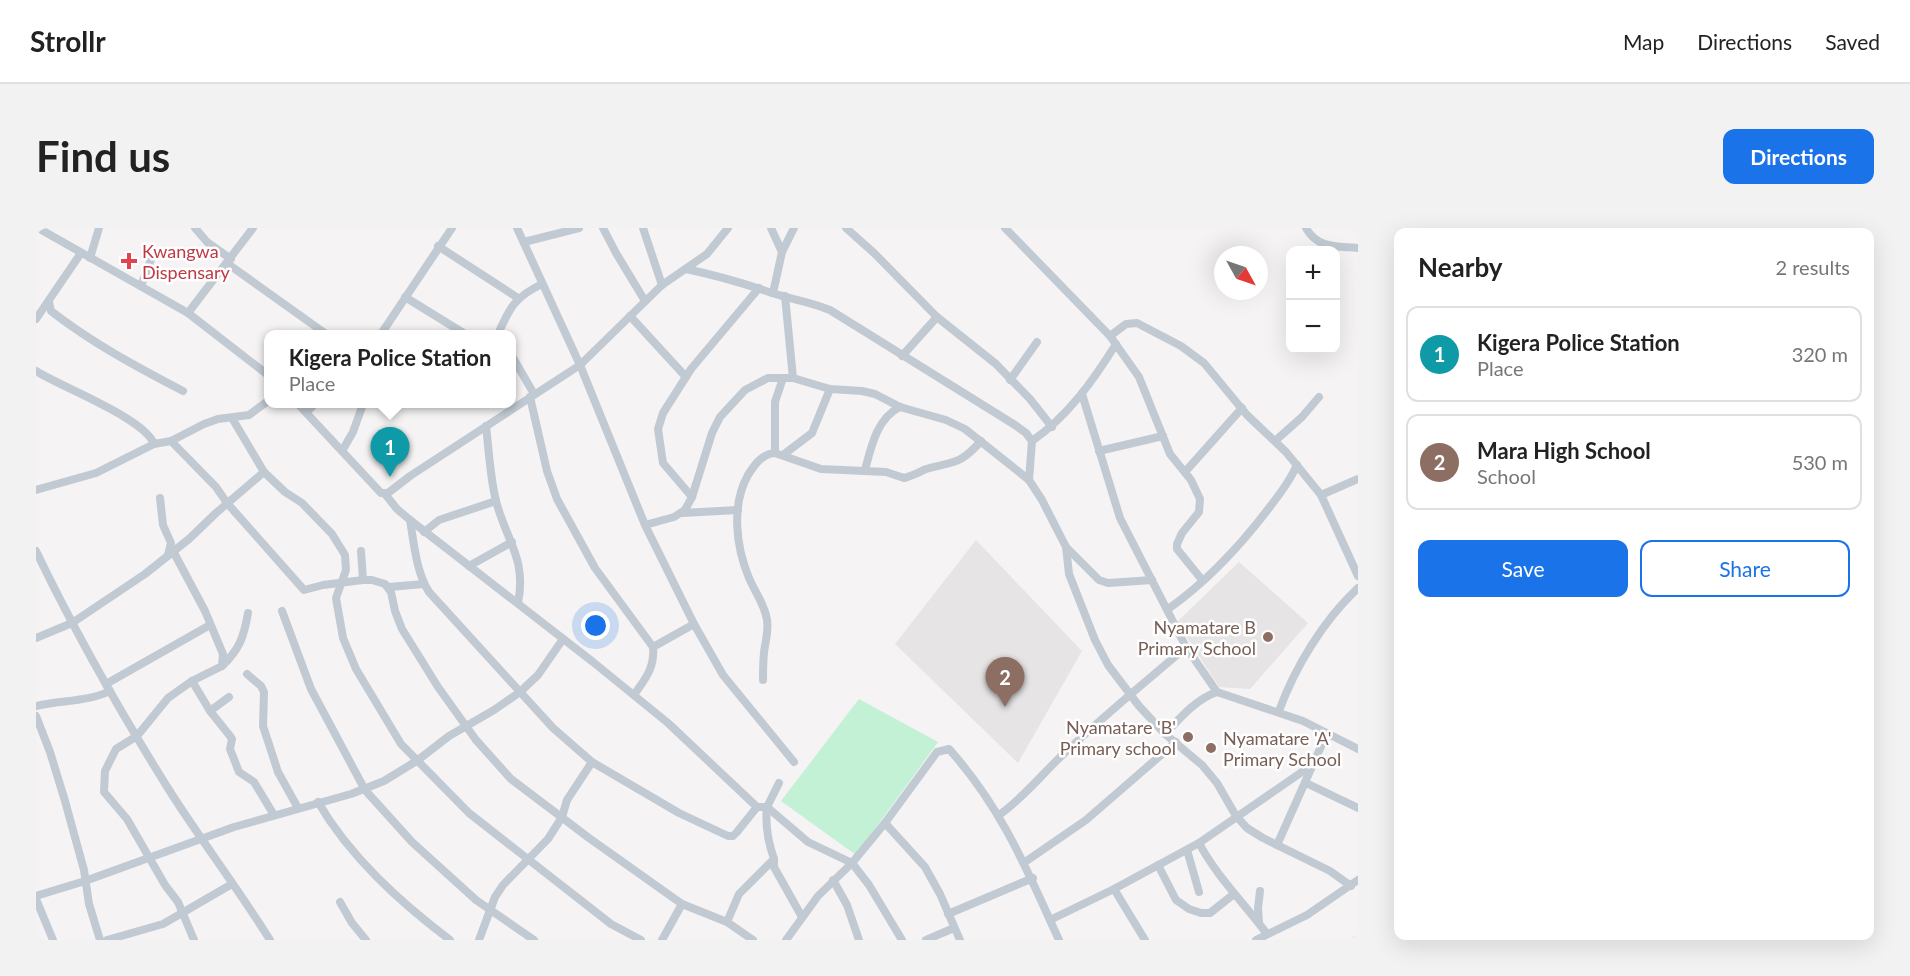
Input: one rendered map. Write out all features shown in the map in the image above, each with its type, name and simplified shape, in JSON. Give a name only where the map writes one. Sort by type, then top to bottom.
[{"type":"street","points":[[38,228],[188,313],[264,372]]},
{"type":"street","points":[[90,258],[99,228]]},
{"type":"street","points":[[195,228],[229,262],[321,330]]},
{"type":"street","points":[[188,313],[253,228]]},
{"type":"street","points":[[384,330],[452,228]]},
{"type":"street","points":[[518,228],[580,365],[645,525],[694,624],[723,675],[794,762]]},
{"type":"street","points":[[524,242],[579,228]]},
{"type":"street","points":[[603,228],[645,301]]},
{"type":"street","points":[[643,228],[662,285]]},
{"type":"street","points":[[516,406],[580,365],[662,285],[707,254],[727,228]]},
{"type":"street","points":[[771,228],[782,252]]},
{"type":"street","points":[[773,293],[782,252],[794,228]]},
{"type":"street","points":[[846,228],[937,317],[981,351],[1052,427]]},
{"type":"street","points":[[1005,228],[1110,336],[1139,376],[1162,436],[1175,462],[1197,490],[1199,512],[1178,539],[1177,549],[1203,581]]},
{"type":"street","points":[[1306,228],[1317,242],[1358,248]]},
{"type":"street","points":[[438,246],[518,298]]},
{"type":"street","points":[[36,319],[81,253]]},
{"type":"street","points":[[141,286],[152,257]]},
{"type":"street","points":[[686,269],[736,280],[812,303],[849,321],[1026,433],[1032,441],[1029,480]]},
{"type":"street","points":[[500,330],[505,317],[518,298],[542,284]]},
{"type":"street","points":[[692,497],[663,463],[658,429],[663,413],[686,377],[759,288]]},
{"type":"street","points":[[785,296],[794,378]]},
{"type":"street","points":[[405,297],[459,330]]},
{"type":"street","points":[[49,302],[51,311],[92,341],[139,369],[183,391]]},
{"type":"street","points":[[630,316],[686,377]]},
{"type":"street","points":[[902,356],[937,317]]},
{"type":"street","points":[[1110,336],[1125,324],[1132,322],[1180,346],[1204,363],[1242,408],[1297,465],[1321,495],[1358,576]]},
{"type":"street","points":[[1010,380],[1037,342]]},
{"type":"street","points":[[1032,441],[1052,427],[1082,394],[1116,344]]},
{"type":"street","points":[[516,364],[532,396],[547,471],[557,499],[595,568],[653,647],[652,669],[634,695]]},
{"type":"street","points":[[36,371],[128,419],[149,435],[154,444]]},
{"type":"street","points":[[682,513],[692,497],[712,433],[720,417],[738,396],[757,382],[768,378],[794,378],[830,389],[875,394],[900,407],[956,424],[1029,480],[1042,500],[1066,548],[1099,580],[1108,583],[1152,580]]},
{"type":"street","points":[[779,454],[775,402],[783,378]]},
{"type":"street","points":[[779,454],[812,433],[830,389]]},
{"type":"street","points":[[1082,394],[1120,518],[1186,647],[1217,692]]},
{"type":"street","points":[[1275,441],[1302,417],[1319,397]]},
{"type":"street","points":[[36,490],[96,473],[154,444],[171,441],[218,419],[249,415],[264,404]]},
{"type":"street","points":[[866,470],[879,428],[889,414],[900,407]]},
{"type":"street","points":[[302,408],[381,493],[385,494],[397,509],[424,532],[518,603],[668,723],[757,807],[767,807],[808,842],[852,862],[869,885],[902,940]]},
{"type":"street","points":[[307,412],[311,408]]},
{"type":"street","points":[[342,451],[353,432],[362,408]]},
{"type":"street","points":[[385,494],[514,408]]},
{"type":"street","points":[[1185,472],[1242,408]]},
{"type":"street","points":[[232,418],[264,472],[302,503],[332,534],[345,555],[346,570],[336,598],[343,638],[351,660],[397,738],[464,809],[611,924],[641,940]]},
{"type":"street","points":[[486,426],[496,501],[521,573],[518,603]]},
{"type":"street","points":[[1099,451],[1162,436]]},
{"type":"street","points":[[171,441],[216,487],[227,503],[304,590],[340,582],[363,580],[382,581],[389,587],[402,629],[438,687],[489,756],[512,778],[682,904],[727,922],[753,940]]},
{"type":"street","points":[[763,680],[764,650],[768,633],[767,619],[764,607],[742,561],[738,538],[738,510],[742,485],[755,465],[768,453],[779,454],[821,469],[886,472],[904,478],[959,461],[967,457],[981,441]]},
{"type":"street","points":[[1168,609],[1218,568],[1254,527],[1286,485],[1297,465]]},
{"type":"street","points":[[36,638],[72,623],[145,574],[264,472]]},
{"type":"street","points":[[1321,495],[1358,479]]},
{"type":"street","points":[[160,498],[163,525],[171,543],[171,553],[205,611],[223,654],[222,666]]},
{"type":"street","points":[[424,532],[439,520],[496,501]]},
{"type":"street","points":[[645,525],[682,513],[738,510]]},
{"type":"street","points":[[410,520],[424,584],[553,728],[592,762],[679,813],[728,836],[733,836],[757,807]]},
{"type":"street","points":[[469,566],[512,542]]},
{"type":"street","points":[[1066,548],[1069,574],[1095,640],[1108,665],[1139,706],[1166,734],[1211,774],[1236,816],[1248,828],[1354,883],[1307,915],[1256,940]]},
{"type":"street","points":[[36,551],[72,623],[136,736],[270,940]]},
{"type":"street","points":[[361,551],[363,580]]},
{"type":"street","points":[[389,587],[424,584]]},
{"type":"street","points":[[1279,711],[1294,676],[1306,656],[1342,605],[1358,588]]},
{"type":"street","points":[[282,611],[312,689],[365,790],[412,842],[490,910],[534,940]]},
{"type":"street","points":[[194,940],[183,913],[127,819],[106,795],[105,771],[116,749],[136,736],[168,699],[192,681],[222,666],[236,653],[249,613]]},
{"type":"street","points":[[653,647],[694,624]]},
{"type":"street","points":[[36,706],[62,700],[90,699],[210,625]]},
{"type":"street","points":[[53,940],[36,897],[201,838],[365,790],[395,775],[436,745],[494,711],[520,692],[538,675],[563,639]]},
{"type":"street","points":[[999,815],[1016,802],[1063,754],[1130,693],[1186,647]]},
{"type":"street","points":[[247,674],[261,686],[264,692],[263,726],[278,772],[298,808]]},
{"type":"street","points":[[192,681],[210,711],[232,739],[230,749],[239,772],[254,782],[274,815]]},
{"type":"street","points":[[1166,734],[1189,709],[1210,694],[1217,692],[1279,711],[1358,749]]},
{"type":"street","points":[[210,711],[229,697]]},
{"type":"street","points":[[36,716],[58,775],[100,940]]},
{"type":"street","points":[[1277,845],[1327,733]]},
{"type":"street","points":[[1025,862],[1086,820],[1176,742]]},
{"type":"street","points":[[786,940],[833,880],[852,862],[885,823],[937,752],[944,749],[950,749],[963,764],[999,815],[1033,878],[1059,940]]},
{"type":"street","points":[[479,940],[490,910],[503,885],[548,839],[562,817],[567,800],[592,762]]},
{"type":"street","points":[[1050,920],[1199,843],[1312,765]]},
{"type":"street","points":[[779,783],[767,807],[768,843],[774,859],[774,867],[802,917]]},
{"type":"street","points":[[1306,783],[1358,808]]},
{"type":"street","points":[[318,802],[341,837],[387,887],[450,940]]},
{"type":"street","points":[[885,823],[925,867],[940,894],[960,940]]},
{"type":"street","points":[[1199,843],[1209,862],[1267,934]]},
{"type":"street","points":[[1187,850],[1199,892]]},
{"type":"street","points":[[727,922],[739,894],[774,859]]},
{"type":"street","points":[[1158,865],[1176,900],[1189,909],[1210,913],[1234,894]]},
{"type":"street","points":[[948,914],[1033,878]]},
{"type":"street","points":[[833,880],[847,905],[859,940]]},
{"type":"street","points":[[106,940],[163,924],[232,884]]},
{"type":"street","points":[[1114,888],[1145,940]]},
{"type":"street","points":[[1259,924],[1260,891]]},
{"type":"street","points":[[340,902],[352,923],[366,940]]},
{"type":"street","points":[[662,940],[682,904]]},
{"type":"street","points":[[926,940],[954,928]]},
{"type":"shaded area","points":[[976,540],[1082,651],[1018,763],[895,644]]},
{"type":"shaded area","points":[[1239,562],[1308,623],[1250,689],[1219,687],[1177,622]]},
{"type":"green space","points":[[859,699],[938,742],[856,855],[781,801]]},
{"type":"place","name":"Kwangwa Dispensary","points":[[129,261]]},
{"type":"place","name":"Kigera Police Station","points":[[390,477]]},
{"type":"place","name":"Nyamatare B Primary School","points":[[1268,637]]},
{"type":"place","name":"Mara High School","points":[[1005,707]]},
{"type":"place","name":"Nyamatare 'B' Primary school","points":[[1188,737]]},
{"type":"place","name":"Nyamatare 'A' Primary School","points":[[1211,748]]}]
